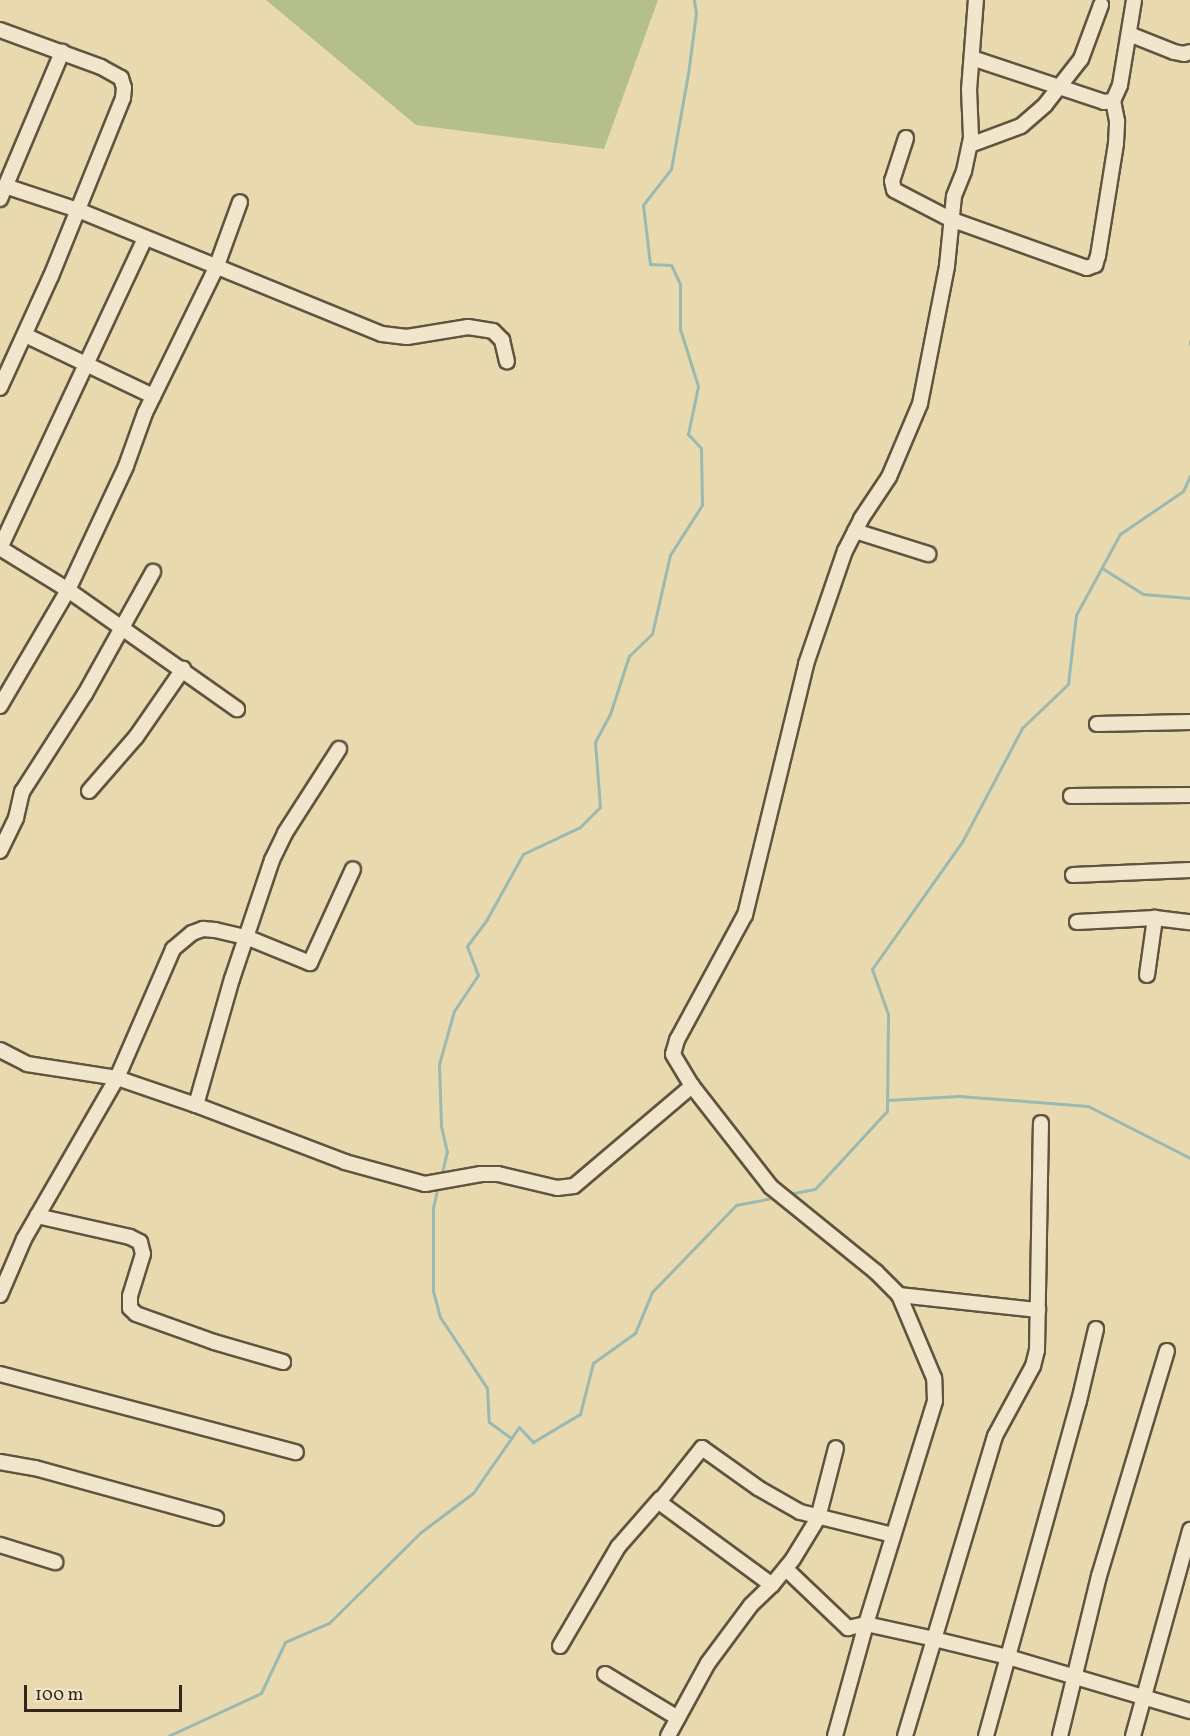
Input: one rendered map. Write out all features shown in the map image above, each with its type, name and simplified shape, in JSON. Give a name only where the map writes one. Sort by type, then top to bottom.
[{"type":"street","points":[[835,1736],[866,1624],[935,1401],[935,1389],[917,1335],[899,1295],[876,1272],[771,1187],[692,1086],[675,1060],[674,1047],[745,915],[806,664],[845,551],[855,531],[890,477],[920,405],[947,266],[954,196],[964,171],[970,145],[976,0]]},
{"type":"street","points":[[906,138],[891,186],[894,190],[950,219],[1088,268],[1095,265],[1116,143],[1117,121],[1113,101],[1120,85],[1134,0]]},
{"type":"street","points":[[970,145],[1021,126],[1045,105],[1080,59],[1101,5]]},
{"type":"street","points":[[0,30],[113,73],[121,78],[124,88],[123,98],[78,210],[0,388]]},
{"type":"street","points":[[1129,34],[1174,52],[1184,54],[1190,52]]},
{"type":"street","points":[[0,199],[62,52]]},
{"type":"street","points":[[972,58],[1104,102],[1113,101]]},
{"type":"street","points":[[5,186],[78,210],[216,268],[394,337],[468,327],[493,331],[502,340],[507,361]]},
{"type":"street","points":[[0,706],[68,590],[126,466],[153,396],[216,268],[240,202]]},
{"type":"street","points":[[146,238],[0,548],[68,590],[237,709]]},
{"type":"street","points":[[25,335],[153,396]]},
{"type":"street","points":[[855,531],[928,554]]},
{"type":"street","points":[[0,851],[16,818],[22,792],[85,694],[153,572]]},
{"type":"street","points":[[89,791],[136,737],[183,669]]},
{"type":"street","points":[[1097,724],[1190,722]]},
{"type":"street","points":[[196,1105],[246,937],[269,869],[285,833],[339,749]]},
{"type":"street","points":[[1071,796],[1190,795]]},
{"type":"street","points":[[0,1295],[37,1216],[117,1078],[173,949],[192,933],[203,929],[246,937],[310,963],[353,868]]},
{"type":"street","points":[[1073,875],[1190,870]]},
{"type":"street","points":[[1077,922],[1155,918],[1190,922]]},
{"type":"street","points":[[1147,975],[1155,918]]},
{"type":"street","points":[[0,1050],[27,1064],[117,1078],[196,1105],[345,1162],[425,1184],[481,1174],[498,1174],[566,1188],[574,1186],[692,1086]]},
{"type":"street","points":[[905,1736],[994,1436],[1033,1366],[1037,1350],[1041,1123]]},
{"type":"street","points":[[37,1216],[130,1237],[140,1242],[143,1254],[130,1296],[130,1308],[136,1314],[283,1362]]},
{"type":"street","points":[[899,1295],[1038,1310]]},
{"type":"street","points":[[986,1736],[1079,1401],[1095,1329]]},
{"type":"street","points":[[1060,1736],[1099,1576],[1167,1351]]},
{"type":"street","points":[[0,1374],[296,1452]]},
{"type":"street","points":[[668,1736],[708,1663],[750,1605],[786,1569],[818,1518],[836,1448]]},
{"type":"street","points":[[560,1646],[618,1547],[702,1449],[758,1488],[800,1512],[893,1535]]},
{"type":"street","points":[[0,1462],[35,1468],[216,1518]]},
{"type":"street","points":[[660,1499],[661,1506],[772,1585]]},
{"type":"street","points":[[1133,1736],[1190,1530]]},
{"type":"street","points":[[0,1545],[56,1562]]},
{"type":"street","points":[[786,1569],[848,1628],[866,1624],[934,1639],[1008,1657],[1190,1711]]},
{"type":"street","points":[[605,1674],[678,1718]]},
{"type":"green space","points":[[266,0],[658,0],[604,149],[416,125]]},
{"type":"waterway","points":[[441,1177],[447,1152],[441,1125],[439,1064],[454,1011],[478,975],[467,946],[487,919],[523,854],[580,827],[600,807],[595,742],[610,714],[629,656],[652,634],[670,555],[702,505],[701,448],[688,434],[698,386],[680,329],[680,284],[671,265],[650,264],[643,205],[671,169],[688,74],[696,13],[694,0]]},
{"type":"waterway","points":[[789,1194],[815,1189],[887,1111],[888,1014],[872,969],[962,842],[1022,728],[1068,684],[1076,615],[1120,534],[1183,491],[1190,476]]},
{"type":"waterway","points":[[1102,568],[1143,594],[1190,598]]},
{"type":"waterway","points":[[887,1100],[959,1096],[1088,1106],[1190,1158]]},
{"type":"waterway","points":[[438,1186],[433,1208],[433,1291],[440,1317],[487,1388],[489,1422],[511,1438]]},
{"type":"waterway","points":[[168,1736],[261,1693],[285,1642],[329,1623],[421,1532],[473,1493],[519,1427],[533,1442],[580,1414],[593,1363],[635,1333],[652,1292],[736,1205],[777,1197]]}]
